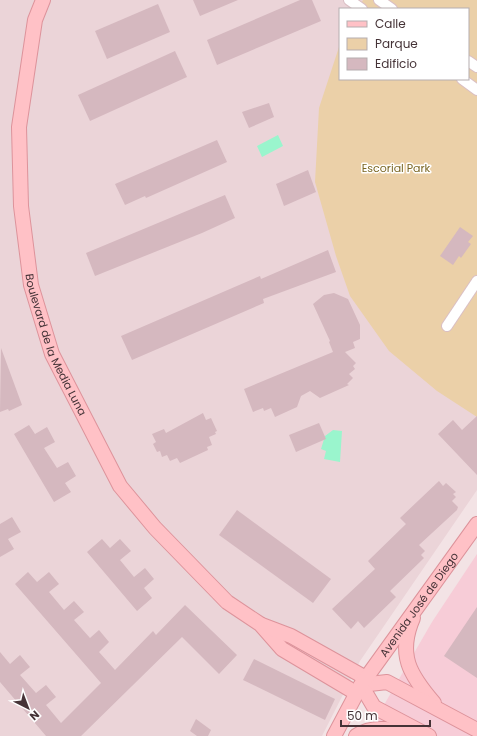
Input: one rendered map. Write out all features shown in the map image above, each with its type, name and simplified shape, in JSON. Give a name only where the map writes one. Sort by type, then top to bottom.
[{"type":"street","name":"Boulevard de la Media Luna","points":[[43,0],[36,20],[19,127],[21,206],[31,286],[52,354],[120,486],[155,528],[227,602],[260,624],[291,636],[361,685]]},
{"type":"street","points":[[349,0],[361,8]]},
{"type":"street","points":[[379,0],[391,8]]},
{"type":"street","points":[[463,80],[477,90]]},
{"type":"street","points":[[447,326],[477,281]]},
{"type":"street","name":"Avenida José de Diego","points":[[334,736],[361,685],[477,524]]},
{"type":"street","points":[[418,604],[408,629],[406,657],[410,672],[418,684],[441,711]]},
{"type":"street","points":[[429,736],[374,707],[361,685],[387,682],[477,730]]},
{"type":"street","points":[[356,736],[361,733],[377,729],[399,731],[420,736]]},
{"type":"shaded area","points":[[0,0],[477,0],[477,490],[360,661],[322,736],[0,736]]},
{"type":"shaded area","points":[[278,135],[283,146],[262,157],[257,146]]},
{"type":"shaded area","points":[[333,430],[342,431],[340,462],[324,459],[326,451],[321,449],[325,436]]},
{"type":"shaded area","points":[[477,554],[477,736],[366,736],[432,622]]},
{"type":"green space","name":"Escorial Park","points":[[363,0],[477,0],[477,417],[437,391],[389,351],[350,296],[336,256],[315,182],[319,108],[339,47],[339,80],[469,80],[469,8],[359,8]]},
{"type":"building","points":[[193,0],[238,0],[200,16]]},
{"type":"building","points":[[300,0],[312,0],[321,21],[217,65],[207,40]]},
{"type":"building","points":[[158,4],[170,32],[107,59],[95,31]]},
{"type":"building","points":[[175,51],[187,77],[90,121],[78,95]]},
{"type":"building","points":[[269,103],[274,117],[249,128],[242,112]]},
{"type":"building","points":[[217,140],[227,162],[146,198],[145,196],[125,205],[115,184]]},
{"type":"building","points":[[308,170],[316,192],[284,206],[276,184]]},
{"type":"building","points":[[225,195],[235,218],[202,233],[95,276],[86,253]]},
{"type":"building","points":[[460,227],[473,236],[468,242],[471,244],[461,258],[459,256],[453,265],[440,256]]},
{"type":"building","points":[[328,250],[336,272],[263,299],[264,303],[132,360],[121,336],[260,276],[261,279]]},
{"type":"building","points":[[334,293],[348,299],[360,325],[360,339],[353,342],[355,348],[345,352],[356,363],[353,366],[355,369],[349,374],[353,378],[347,384],[349,385],[320,398],[310,391],[301,396],[297,407],[275,417],[271,408],[264,411],[263,408],[253,412],[244,389],[333,352],[329,342],[330,341],[313,304],[324,295]]},
{"type":"building","points":[[1,348],[22,405],[9,411],[8,409],[0,412]]},
{"type":"building","points":[[203,413],[206,420],[211,418],[217,431],[215,432],[216,434],[209,437],[212,445],[207,447],[208,450],[180,463],[177,458],[170,461],[167,455],[162,457],[160,451],[157,452],[153,444],[156,442],[152,434],[164,429],[166,433]]},
{"type":"building","points":[[477,416],[477,475],[438,434],[453,420],[462,430]]},
{"type":"building","points":[[319,423],[326,439],[296,452],[289,435]]},
{"type":"building","points":[[29,425],[35,434],[47,427],[55,442],[44,448],[57,468],[68,462],[76,476],[65,483],[71,492],[54,502],[14,434]]},
{"type":"building","points":[[439,481],[443,486],[446,483],[456,492],[453,494],[456,497],[452,501],[458,507],[457,510],[419,545],[425,551],[421,555],[424,558],[390,591],[396,597],[364,628],[358,621],[351,629],[332,609],[375,569],[368,561],[406,524],[400,518]]},
{"type":"building","points":[[237,510],[331,579],[313,603],[219,535]]},
{"type":"building","points":[[12,517],[21,532],[8,539],[14,549],[0,557],[0,524]]},
{"type":"building","points":[[102,539],[110,548],[120,539],[131,551],[120,560],[134,577],[145,568],[154,579],[144,588],[152,598],[137,611],[87,552]]},
{"type":"building","points":[[28,572],[37,582],[49,572],[59,584],[49,592],[64,610],[74,601],[84,612],[74,620],[90,638],[99,630],[109,642],[99,652],[115,670],[153,631],[156,635],[185,605],[237,655],[219,674],[182,637],[81,736],[46,736],[0,682],[0,652],[10,664],[20,655],[30,667],[20,675],[36,693],[46,685],[56,697],[46,705],[61,723],[101,683],[15,584]]},
{"type":"building","points":[[477,607],[477,678],[444,656]]},
{"type":"building","points":[[254,659],[335,699],[325,720],[243,680]]},
{"type":"building","points":[[196,719],[211,730],[208,736],[197,736],[190,731]]}]
